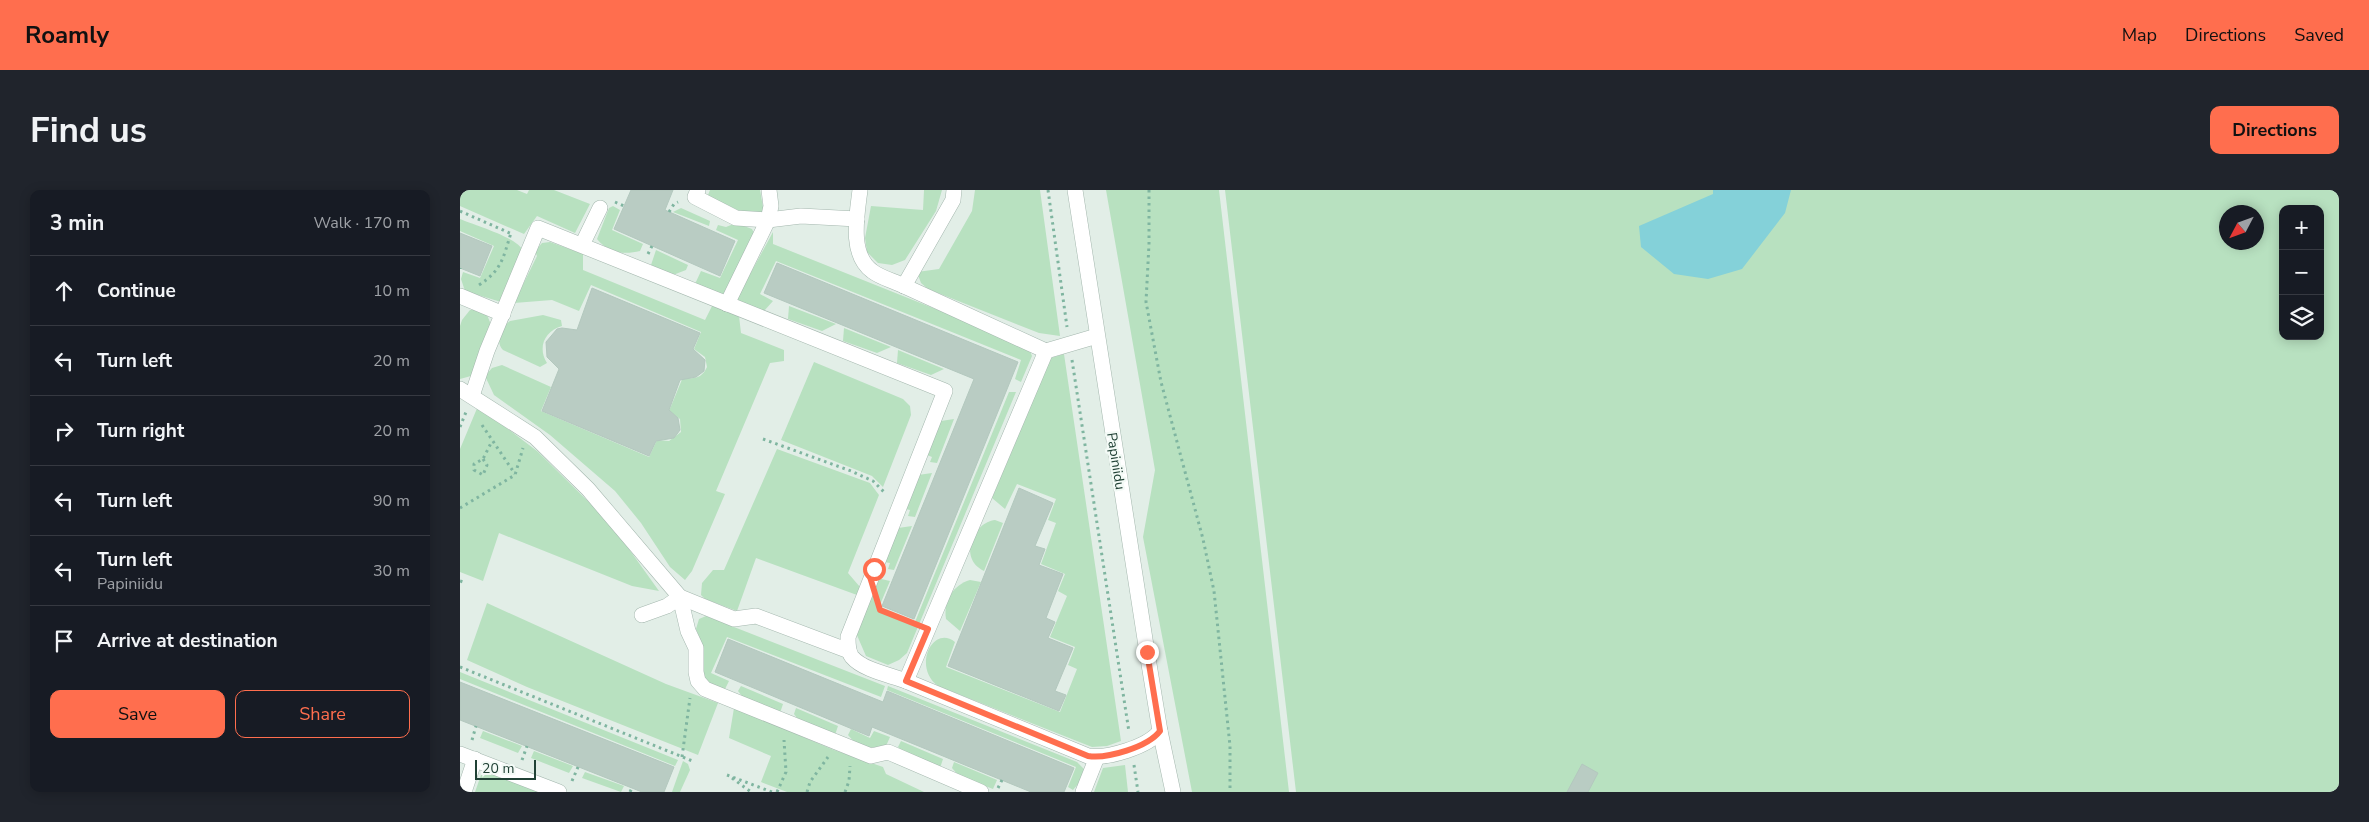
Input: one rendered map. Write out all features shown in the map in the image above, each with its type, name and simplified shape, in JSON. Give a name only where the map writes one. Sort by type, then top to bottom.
[{"type":"street","points":[[698,190],[695,197],[736,218],[768,220],[801,216],[856,219]]},
{"type":"street","points":[[727,304],[768,220],[771,206],[769,190]]},
{"type":"street","points":[[860,190],[856,219],[858,254],[872,271],[1046,351],[1096,336]]},
{"type":"street","points":[[904,286],[953,200],[954,190]]},
{"type":"street","name":"Papiniidu","points":[[1075,190],[1096,336],[1160,731],[1173,792]]},
{"type":"street","points":[[582,245],[600,208]]},
{"type":"street","points":[[849,652],[848,638],[870,577],[945,391],[538,228],[503,314],[466,392],[528,431],[588,489],[680,597],[688,631],[696,648],[698,681],[705,689],[871,756],[888,752],[982,792]]},
{"type":"street","points":[[464,297],[503,314]]},
{"type":"street","points":[[906,681],[1046,351]]},
{"type":"street","points":[[680,597],[734,619],[756,616],[849,652],[864,665],[1088,756],[1097,757],[1150,742],[1160,731]]},
{"type":"street","points":[[642,615],[667,606],[680,597]]},
{"type":"street","points":[[460,754],[559,792]]},
{"type":"street","points":[[1083,792],[1097,757]]},
{"type":"street","points":[[464,792],[475,759]]},
{"type":"path","points":[[1048,190],[1069,345],[1138,792]]},
{"type":"path","points":[[1149,190],[1150,244],[1146,302],[1160,382],[1203,538],[1214,591],[1230,746],[1230,792]]},
{"type":"path","points":[[460,211],[532,243]]},
{"type":"path","points":[[464,297],[494,276],[501,263],[511,233]]},
{"type":"path","points":[[478,419],[515,474]]},
{"type":"path","points":[[460,508],[515,474],[528,431]]},
{"type":"path","points":[[763,439],[873,481],[898,506]]},
{"type":"path","points":[[483,459],[487,465],[483,475],[474,470],[474,464],[483,459],[492,440]]},
{"type":"path","points":[[870,577],[880,610],[928,629]]},
{"type":"path","points":[[460,581],[466,583]]},
{"type":"path","points":[[460,667],[695,762]]},
{"type":"path","points":[[682,757],[691,688],[698,681]]},
{"type":"path","points":[[777,792],[786,772],[784,721]]},
{"type":"path","points":[[471,742],[476,726]]},
{"type":"path","points":[[807,792],[810,782],[845,745]]},
{"type":"path","points":[[845,745],[850,781],[845,792]]},
{"type":"path","points":[[521,761],[527,746]]},
{"type":"path","points":[[572,781],[578,767]]},
{"type":"path","points":[[751,792],[727,775],[772,792]]},
{"type":"green space","points":[[460,190],[517,190],[527,194],[529,190],[554,190],[590,204],[575,233],[537,216],[524,234],[460,206]]},
{"type":"green space","points":[[710,190],[760,190],[764,213],[744,213],[711,199],[708,195]]},
{"type":"green space","points":[[924,190],[942,190],[936,211],[905,260],[892,265],[878,263],[867,252],[865,238],[871,206],[923,210]]},
{"type":"green space","points":[[975,190],[1040,190],[1060,336],[1039,333],[928,289],[921,283],[917,272],[939,269],[972,211]]},
{"type":"green space","points":[[1106,190],[1219,190],[1289,792],[1192,792],[1143,537],[1155,470]]},
{"type":"green space","points":[[1225,190],[2339,190],[2339,792],[1296,792]]},
{"type":"green space","points":[[613,206],[620,210],[612,230],[643,244],[640,251],[617,252],[601,244],[597,239],[609,208]]},
{"type":"green space","points":[[681,208],[710,221],[709,226],[673,212]]},
{"type":"green space","points":[[460,219],[513,241],[523,251],[501,302],[465,291],[461,279],[463,272],[480,278],[494,246],[460,231]]},
{"type":"green space","points":[[736,223],[752,229],[755,235],[728,289],[723,294],[695,284],[701,271],[720,278],[738,240],[716,230],[718,225],[726,227]]},
{"type":"green space","points":[[773,232],[773,244],[1028,346],[1032,356],[1021,382],[1015,379],[1021,360],[776,261],[760,294],[773,301],[764,311],[736,300]]},
{"type":"green space","points":[[550,242],[583,254],[583,270],[705,320],[712,306],[739,316],[741,333],[784,350],[784,361],[770,363],[716,491],[725,494],[692,571],[685,580],[670,567],[641,523],[615,491],[550,435],[494,395],[485,376],[492,368],[502,365],[551,387],[541,411],[649,457],[657,440],[669,441],[681,432],[680,419],[669,411],[683,377],[697,377],[703,374],[707,367],[705,357],[694,349],[701,332],[591,285],[579,311],[552,300],[514,303],[537,256],[535,251],[542,243]]},
{"type":"green space","points":[[656,250],[688,265],[686,270],[673,275],[651,265]]},
{"type":"green space","points":[[789,306],[836,324],[822,331],[788,319]]},
{"type":"green space","points":[[470,310],[487,315],[492,327],[471,376],[460,379],[460,326]]},
{"type":"green space","points":[[543,315],[561,320],[562,326],[556,328],[544,340],[543,351],[547,363],[540,367],[503,350],[499,339],[502,331],[510,321]]},
{"type":"green space","points":[[844,328],[891,347],[877,353],[843,341]]},
{"type":"green space","points":[[898,350],[944,369],[931,375],[897,363]]},
{"type":"green space","points":[[1064,354],[1121,741],[1107,746],[1092,747],[938,686],[930,678],[927,669],[926,659],[928,650],[939,639],[947,638],[955,642],[946,667],[1060,712],[1077,669],[1068,665],[1075,647],[1050,637],[1067,596],[1058,591],[1065,574],[1041,564],[1056,523],[1048,520],[1056,499],[1017,484],[1005,509],[992,498],[1051,358]]},
{"type":"green space","points":[[814,362],[903,399],[910,406],[911,415],[883,487],[872,476],[781,440]]},
{"type":"green space","points":[[1009,392],[1016,392],[907,653],[899,660],[888,665],[866,656],[856,633],[877,578],[890,581],[879,607],[915,622]]},
{"type":"green space","points":[[478,406],[537,451],[611,524],[659,591],[632,586],[499,533],[483,581],[460,572],[460,449]]},
{"type":"green space","points":[[954,419],[937,463],[930,462],[932,457],[927,455],[941,421]]},
{"type":"green space","points":[[777,449],[870,483],[879,495],[848,573],[860,587],[857,595],[756,558],[737,611],[705,599],[701,595],[702,583],[713,570],[724,570]]},
{"type":"green space","points":[[932,473],[915,517],[908,516],[910,510],[905,509],[918,475]]},
{"type":"green space","points":[[995,520],[1003,523],[984,571],[971,558],[970,550],[975,534],[987,522]]},
{"type":"green space","points":[[912,526],[894,570],[888,569],[890,563],[884,562],[898,528]]},
{"type":"green space","points":[[970,580],[981,582],[960,631],[946,619],[946,606],[954,590]]},
{"type":"green space","points":[[487,603],[666,684],[718,703],[698,755],[527,687],[467,660]]},
{"type":"green space","points":[[706,616],[885,686],[881,697],[727,637],[711,673],[729,681],[724,691],[705,682],[700,673],[703,651],[696,629],[699,619]]},
{"type":"green space","points":[[460,672],[678,760],[675,766],[460,679]]},
{"type":"green space","points":[[741,686],[783,704],[780,713],[745,700],[738,691]]},
{"type":"green space","points":[[888,686],[1077,762],[1084,769],[1079,783],[1073,790],[1068,787],[1076,767],[887,690]]},
{"type":"green space","points":[[734,708],[834,750],[883,767],[886,774],[924,792],[787,792],[761,782],[771,756],[729,738]]},
{"type":"green space","points":[[796,708],[838,726],[835,735],[800,722],[794,714]]},
{"type":"green space","points":[[851,729],[870,738],[874,731],[890,737],[886,746],[865,746],[852,740],[848,735]]},
{"type":"green space","points":[[483,731],[522,746],[518,753],[480,738]]},
{"type":"green space","points":[[901,741],[943,759],[940,768],[905,755],[898,747]]},
{"type":"green space","points":[[534,751],[573,766],[569,773],[531,758]]},
{"type":"green space","points":[[683,761],[688,764],[690,770],[680,792],[672,792]]},
{"type":"green space","points":[[954,762],[997,780],[993,789],[959,776],[952,768]]},
{"type":"green space","points":[[1125,765],[1128,792],[1094,792],[1103,768]]},
{"type":"green space","points":[[487,771],[543,792],[475,792],[481,775]]},
{"type":"green space","points":[[585,772],[624,786],[621,792],[582,778]]},
{"type":"water","points":[[1713,190],[1791,190],[1785,213],[1742,269],[1708,279],[1674,274],[1641,247],[1639,226],[1713,194]]},
{"type":"building","points":[[631,190],[673,190],[665,210],[735,241],[720,276],[614,229]]},
{"type":"building","points":[[460,233],[492,246],[480,276],[460,268]]},
{"type":"building","points":[[777,263],[1018,362],[914,619],[882,606],[974,379],[764,293]]},
{"type":"building","points":[[592,288],[700,333],[693,349],[705,360],[704,371],[696,377],[680,380],[669,410],[678,418],[680,430],[674,438],[656,441],[649,456],[542,411],[559,369],[547,357],[546,342],[557,329],[577,330]]},
{"type":"building","points":[[1019,488],[1053,503],[1035,546],[1045,549],[1039,565],[1063,574],[1046,618],[1055,622],[1048,638],[1073,648],[1055,691],[1066,695],[1059,711],[948,666]]},
{"type":"building","points":[[728,639],[883,702],[887,691],[1074,768],[1064,792],[1031,792],[872,727],[869,736],[715,672]]},
{"type":"building","points":[[460,682],[674,767],[664,792],[642,792],[460,720]]},
{"type":"building","points":[[1582,764],[1598,773],[1588,792],[1567,792]]},
{"type":"route","points":[[874,569],[870,577],[880,610],[928,629],[906,681],[1088,756],[1097,757],[1144,745],[1156,737],[1160,731],[1147,652]]}]
